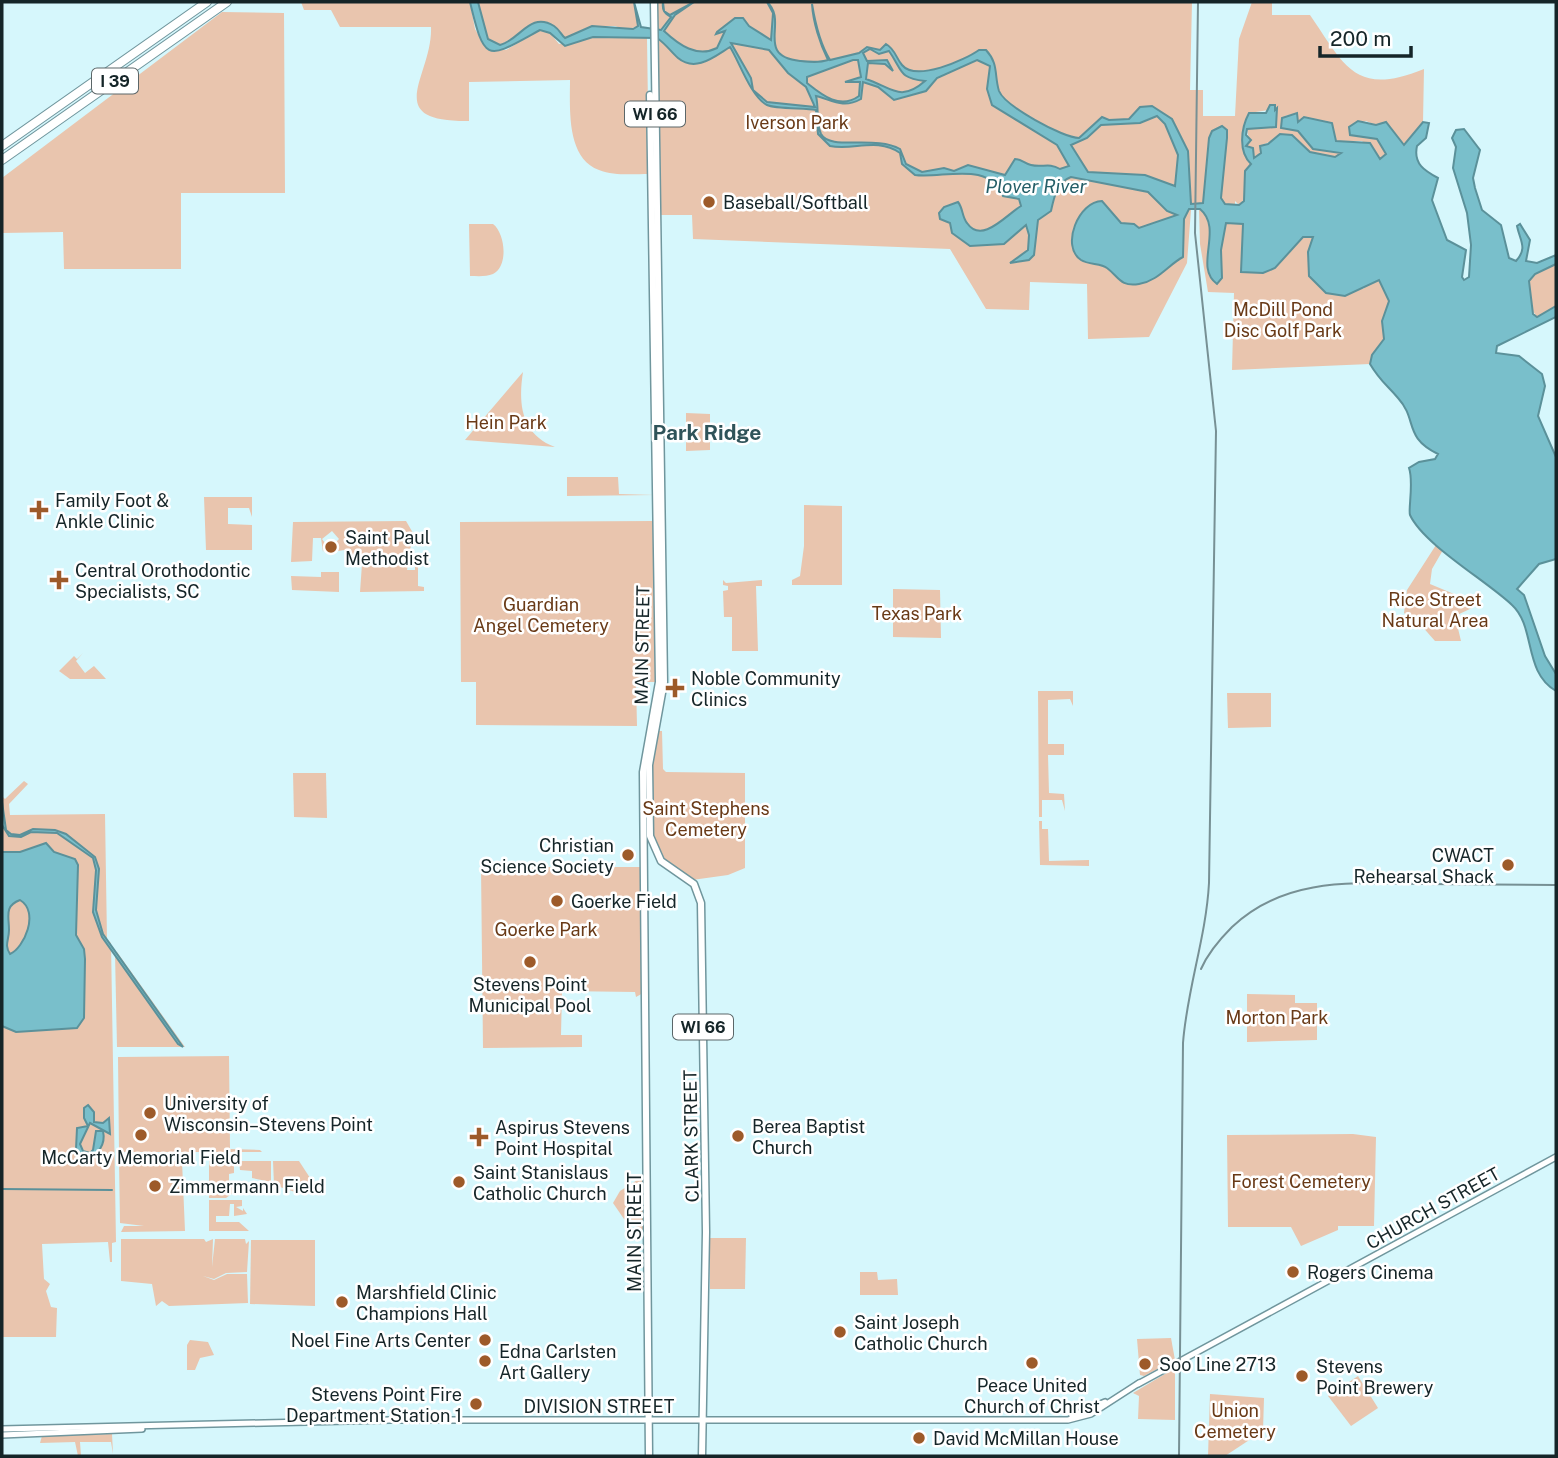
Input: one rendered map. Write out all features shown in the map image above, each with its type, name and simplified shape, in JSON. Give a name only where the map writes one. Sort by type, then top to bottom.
[{"type":"highway","name":"I 39","points":[[2,146],[207,2]]},
{"type":"highway","name":"I 39","points":[[2,160],[227,2]]},
{"type":"main road","name":"MAIN STREET","points":[[650,836],[649,765],[664,682],[652,2]]},
{"type":"main road","name":"MAIN STREET","points":[[649,1456],[643,772],[659,682],[652,39]]},
{"type":"main road","name":"CLARK STREET","points":[[650,836],[661,861],[694,884],[701,904],[705,1187],[702,1456]]},
{"type":"main road","name":"CHURCH STREET","points":[[1052,1420],[1083,1413],[1139,1384],[1556,1157]]},
{"type":"main road","name":"DIVISION STREET","points":[[2,1429],[118,1426],[145,1428],[390,1420],[1052,1420]]},
{"type":"main road","name":"DIVISION STREET","points":[[2,1435],[135,1431],[145,1428]]},
{"type":"green space","points":[[301,2],[470,2],[475,29],[487,50],[506,50],[540,30],[550,33],[559,44],[602,36],[647,38],[649,174],[605,172],[588,164],[575,144],[572,131],[570,80],[469,82],[469,121],[442,119],[425,114],[418,105],[417,93],[430,45],[431,27],[340,27],[331,10],[304,10]]},
{"type":"green space","points":[[478,2],[634,2],[638,26],[627,30],[615,26],[592,26],[565,38],[552,25],[521,33],[500,45],[488,39]]},
{"type":"green space","name":"Iverson Park","points":[[654,2],[1192,2],[1190,90],[1203,90],[1203,116],[1235,116],[1239,39],[1252,2],[1272,2],[1272,15],[1310,15],[1343,62],[1354,72],[1367,78],[1382,80],[1424,69],[1423,122],[1404,145],[1396,134],[1366,121],[1349,127],[1350,135],[1377,138],[1386,154],[1380,159],[1362,141],[1336,141],[1332,123],[1298,122],[1297,113],[1285,116],[1281,128],[1298,131],[1313,149],[1342,153],[1327,157],[1276,139],[1260,146],[1261,153],[1255,158],[1253,150],[1245,146],[1249,140],[1247,129],[1271,127],[1277,116],[1275,109],[1249,113],[1243,148],[1251,164],[1245,171],[1244,201],[1239,205],[1235,201],[1235,222],[1243,224],[1241,272],[1263,273],[1275,268],[1303,237],[1313,237],[1312,245],[1363,289],[1372,281],[1379,280],[1390,301],[1382,321],[1384,339],[1372,355],[1370,364],[1232,370],[1234,293],[1208,292],[1200,244],[1199,209],[1191,210],[1187,263],[1149,337],[1088,339],[1087,284],[1030,282],[1029,310],[986,309],[950,249],[693,239],[692,215],[657,215]]},
{"type":"green space","points":[[222,12],[284,13],[285,193],[181,193],[181,269],[64,269],[63,232],[2,233],[2,178]]},
{"type":"green space","points":[[469,224],[493,224],[500,234],[503,257],[498,270],[493,274],[470,276]]},
{"type":"green space","points":[[1556,264],[1556,306],[1545,315],[1537,317],[1530,307],[1529,281],[1535,274]]},
{"type":"green space","name":"Hein Park","points":[[523,372],[521,395],[524,417],[535,434],[555,447],[465,440]]},
{"type":"green space","points":[[686,413],[710,414],[710,450],[686,451]]},
{"type":"green space","points":[[567,477],[618,477],[619,494],[655,495],[567,496]]},
{"type":"green space","points":[[204,497],[252,497],[252,517],[249,508],[228,508],[228,524],[252,525],[252,550],[206,550]]},
{"type":"green space","points":[[804,505],[842,506],[842,585],[792,585],[792,580],[800,576],[804,546]]},
{"type":"green space","points":[[406,521],[413,533],[407,570],[415,570],[415,558],[418,557],[418,586],[424,587],[424,591],[360,592],[362,564],[367,560],[351,560],[351,549],[338,551],[335,543],[339,539],[332,531],[322,539],[325,543],[323,552],[321,538],[313,538],[312,561],[291,562],[293,522]]},
{"type":"green space","name":"Guardian Angel Cemetery","points":[[654,521],[656,682],[636,682],[637,726],[476,725],[476,682],[461,682],[460,522]]},
{"type":"green space","name":"Rice Street Natural Area","points":[[1436,545],[1443,550],[1432,569],[1430,584],[1454,594],[1472,608],[1455,616],[1461,641],[1435,641],[1420,624],[1404,613],[1407,590]]},
{"type":"green space","points":[[321,572],[339,572],[339,592],[292,590],[291,576],[321,577]]},
{"type":"green space","points":[[723,580],[726,583],[762,580],[762,586],[756,586],[758,651],[732,651],[732,617],[724,617],[723,591],[728,590],[728,586],[723,585]]},
{"type":"green space","name":"Texas Park","points":[[893,589],[940,590],[941,638],[893,637]]},
{"type":"green space","points":[[83,653],[76,661],[85,673],[94,666],[106,679],[70,679],[59,671],[74,656],[77,659]]},
{"type":"green space","points":[[1038,691],[1073,691],[1073,706],[1070,699],[1048,700],[1048,744],[1064,744],[1064,755],[1048,755],[1049,793],[1064,794],[1065,811],[1062,800],[1042,800],[1042,817],[1039,817]]},
{"type":"green space","points":[[1227,693],[1271,693],[1271,727],[1228,728]]},
{"type":"green space","name":"Saint Stephens Cemetery","points":[[658,731],[662,731],[663,769],[666,772],[745,773],[745,868],[728,875],[692,880],[668,864],[658,850],[653,835],[650,799]]},
{"type":"green space","points":[[293,773],[326,773],[327,818],[294,817]]},
{"type":"green space","points":[[24,781],[28,784],[9,804],[10,815],[105,814],[107,940],[111,943],[116,1242],[112,1243],[112,1262],[108,1242],[42,1244],[44,1279],[50,1284],[46,1291],[51,1307],[57,1308],[56,1337],[2,1337],[2,796],[5,799]]},
{"type":"green space","points":[[1039,821],[1042,821],[1042,829],[1048,829],[1049,861],[1089,860],[1089,866],[1040,865]]},
{"type":"green space","name":"Goerke Park","points":[[481,867],[644,867],[645,992],[636,997],[635,992],[562,991],[561,1035],[582,1035],[582,1047],[483,1048]]},
{"type":"green space","points":[[117,952],[185,1047],[117,1047]]},
{"type":"green space","name":"Morton Park","points":[[1247,994],[1295,995],[1295,1003],[1317,1003],[1317,1040],[1247,1042]]},
{"type":"green space","points":[[229,1056],[230,1149],[262,1152],[119,1152],[118,1057]]},
{"type":"green space","name":"Forest Cemetery","points":[[1353,1134],[1376,1137],[1374,1226],[1338,1226],[1338,1230],[1301,1246],[1291,1227],[1228,1227],[1227,1135]]},
{"type":"green space","points":[[119,1161],[182,1161],[185,1231],[121,1232],[124,1226],[144,1226],[120,1223]]},
{"type":"green space","points":[[209,1161],[234,1161],[234,1173],[229,1174],[229,1187],[234,1187],[234,1192],[226,1198],[209,1198]]},
{"type":"green space","points":[[239,1161],[271,1161],[271,1182],[252,1178],[252,1171],[240,1170]]},
{"type":"green space","points":[[273,1161],[299,1161],[314,1184],[304,1195],[274,1185]]},
{"type":"green space","points":[[642,1177],[643,1230],[624,1219],[613,1203],[620,1191]]},
{"type":"green space","points":[[209,1200],[242,1200],[242,1206],[236,1207],[243,1211],[243,1208],[247,1214],[234,1216],[234,1204],[230,1204],[229,1216],[216,1216],[216,1222],[239,1222],[249,1231],[209,1231]]},
{"type":"green space","points":[[710,1238],[746,1238],[745,1289],[710,1289]]},
{"type":"green space","points":[[121,1239],[204,1239],[206,1242],[213,1239],[212,1267],[215,1239],[245,1239],[246,1244],[249,1241],[247,1272],[226,1273],[214,1279],[203,1276],[214,1280],[227,1274],[247,1274],[248,1303],[169,1306],[162,1301],[156,1306],[152,1284],[121,1281]]},
{"type":"green space","points":[[251,1240],[315,1240],[315,1306],[250,1304]]},
{"type":"green space","points":[[860,1272],[877,1272],[878,1280],[897,1279],[898,1295],[860,1295]]},
{"type":"green space","points":[[1171,1338],[1175,1360],[1144,1376],[1140,1375],[1137,1339]]},
{"type":"green space","points":[[190,1340],[208,1342],[214,1355],[200,1358],[195,1370],[187,1370],[187,1345]]},
{"type":"green space","points":[[1175,1368],[1175,1420],[1138,1419],[1139,1396],[1133,1393]]},
{"type":"green space","points":[[1358,1376],[1378,1408],[1351,1426],[1328,1396]]},
{"type":"green space","name":"Union Cemetery","points":[[1210,1394],[1264,1398],[1263,1431],[1225,1456],[1208,1456]]},
{"type":"green space","points":[[112,1434],[113,1454],[111,1442],[80,1442],[81,1456],[78,1456],[75,1442],[40,1443],[42,1436]]},
{"type":"water","name":"Plover River","points":[[470,2],[478,2],[488,39],[500,45],[538,22],[554,26],[565,38],[592,26],[633,29],[638,26],[634,2],[641,27],[661,30],[671,17],[664,11],[670,15],[694,2],[675,15],[664,31],[682,45],[702,52],[717,48],[725,31],[716,34],[717,32],[735,18],[743,18],[749,26],[771,40],[773,13],[767,2],[773,10],[775,45],[779,52],[786,58],[800,61],[825,61],[828,60],[817,33],[812,4],[816,25],[830,60],[859,53],[867,47],[880,50],[886,44],[902,65],[909,70],[918,71],[940,68],[979,50],[986,50],[993,60],[999,91],[1004,97],[1035,120],[1071,137],[1079,138],[1102,117],[1109,120],[1129,119],[1140,107],[1152,106],[1172,119],[1188,151],[1191,204],[1203,203],[1209,138],[1212,131],[1222,126],[1227,130],[1227,138],[1221,198],[1225,204],[1239,205],[1244,201],[1245,171],[1251,164],[1244,153],[1244,126],[1249,113],[1266,113],[1270,105],[1275,105],[1275,110],[1277,108],[1276,127],[1247,129],[1246,135],[1251,140],[1246,146],[1253,148],[1254,158],[1261,153],[1260,146],[1268,144],[1280,134],[1292,135],[1310,152],[1335,157],[1341,153],[1313,149],[1298,131],[1281,128],[1282,118],[1297,113],[1298,122],[1304,117],[1332,123],[1336,141],[1370,143],[1380,159],[1386,154],[1377,139],[1350,135],[1349,127],[1358,121],[1376,125],[1386,122],[1404,145],[1423,122],[1429,123],[1426,138],[1417,146],[1417,158],[1425,170],[1438,178],[1432,200],[1447,240],[1466,250],[1462,277],[1464,280],[1469,277],[1471,245],[1467,213],[1453,168],[1456,147],[1452,138],[1456,130],[1464,129],[1480,150],[1473,178],[1482,210],[1501,225],[1509,258],[1516,261],[1522,252],[1517,226],[1520,224],[1530,240],[1526,261],[1537,263],[1556,255],[1556,264],[1535,274],[1529,281],[1533,314],[1537,317],[1556,306],[1556,317],[1497,346],[1496,353],[1519,356],[1542,374],[1545,386],[1538,416],[1556,457],[1556,559],[1539,564],[1517,589],[1524,595],[1545,656],[1556,674],[1556,691],[1539,673],[1524,625],[1512,605],[1428,538],[1410,515],[1409,468],[1419,462],[1435,459],[1438,454],[1427,448],[1415,435],[1404,406],[1370,364],[1372,355],[1384,339],[1382,321],[1389,301],[1379,280],[1345,296],[1326,293],[1309,276],[1308,252],[1313,237],[1303,237],[1275,268],[1263,273],[1241,272],[1243,224],[1226,223],[1221,250],[1222,278],[1217,284],[1210,277],[1208,268],[1210,237],[1207,217],[1200,209],[1189,209],[1184,219],[1183,257],[1152,280],[1128,284],[1104,266],[1084,262],[1075,253],[1072,235],[1080,216],[1086,208],[1102,201],[1121,223],[1134,224],[1139,228],[1177,215],[1167,211],[1148,192],[1071,177],[1059,186],[1051,211],[1038,220],[1034,255],[1029,260],[1010,263],[1028,250],[1029,235],[1026,225],[1004,244],[970,246],[952,233],[950,223],[940,219],[939,213],[944,207],[958,202],[967,223],[980,231],[994,226],[1021,206],[1019,199],[1003,196],[987,178],[976,175],[915,175],[902,164],[900,153],[891,148],[874,145],[830,146],[818,134],[816,110],[783,108],[761,101],[756,95],[751,87],[730,47],[705,62],[692,64],[678,58],[657,38],[593,37],[565,46],[550,33],[540,30],[499,50],[491,50],[485,46]],"holes":[[[731,43],[769,50],[788,73],[806,87],[815,107],[767,102],[753,90],[751,78]],[[870,49],[879,54],[889,51],[905,75],[925,81],[916,88],[902,92],[866,79],[868,63],[885,64],[893,71],[887,60],[867,61],[863,53]],[[858,60],[861,77],[845,82],[860,82],[859,96],[852,100],[845,102],[832,99],[807,83],[807,77]],[[977,60],[990,66],[987,89],[992,105],[1057,145],[1069,166],[1060,169],[1031,165],[1015,159],[1005,175],[968,165],[954,171],[944,168],[922,172],[906,164],[900,149],[890,145],[834,142],[821,134],[816,96],[838,103],[855,102],[861,99],[863,82],[878,87],[894,100],[926,91],[937,78]],[[1157,116],[1165,124],[1178,155],[1175,186],[1145,175],[1088,172],[1071,145],[1087,138],[1101,125],[1140,123]]]},
{"type":"water","points":[[2,802],[6,830],[11,834],[20,835],[33,829],[55,830],[66,834],[95,857],[99,869],[96,910],[103,934],[183,1047],[178,1044],[102,937],[93,912],[96,870],[93,858],[57,833],[31,832],[21,837],[9,836],[2,825]]},
{"type":"water","points":[[46,843],[54,852],[75,859],[78,865],[76,935],[84,949],[85,959],[84,1018],[77,1028],[16,1032],[2,1026],[2,852],[20,852]],"holes":[[[20,900],[29,913],[28,929],[20,945],[10,954],[7,945],[9,908]]]},
{"type":"water","points":[[88,1105],[94,1112],[94,1122],[103,1123],[109,1118],[110,1134],[90,1123],[80,1144],[83,1151],[90,1153],[93,1150],[96,1131],[103,1131],[103,1141],[97,1152],[85,1158],[76,1149],[77,1128],[88,1126],[84,1118],[84,1108]]},
{"type":"waterway","points":[[2,1189],[112,1190]]},
{"type":"railway","points":[[1179,1456],[1183,1043],[1209,883],[1216,431],[1195,233],[1198,2]]},
{"type":"railway","points":[[1201,969],[1215,946],[1232,927],[1253,910],[1298,891],[1322,886],[1372,883],[1556,885]]},
{"type":"place","name":"Baseball/Softball","points":[[709,202]]},
{"type":"place","name":"Family Foot & Ankle Clinic","points":[[39,510]]},
{"type":"place","name":"Saint Paul Methodist","points":[[331,547]]},
{"type":"place","name":"Central Orothodontic Specialists, SC","points":[[59,580]]},
{"type":"place","name":"Noble Community Clinics","points":[[675,688]]},
{"type":"place","name":"Christian Science Society","points":[[628,855]]},
{"type":"place","name":"CWACT Rehearsal Shack","points":[[1508,865]]},
{"type":"place","name":"Goerke Field","points":[[557,901]]},
{"type":"place","name":"Stevens Point Municipal Pool","points":[[530,962]]},
{"type":"place","name":"University of Wisconsin–Stevens Point","points":[[150,1113]]},
{"type":"place","name":"McCarty Memorial Field","points":[[141,1135]]},
{"type":"place","name":"Berea Baptist Church","points":[[738,1136]]},
{"type":"place","name":"Aspirus Stevens Point Hospital","points":[[479,1137]]},
{"type":"place","name":"Saint Stanislaus Catholic Church","points":[[459,1182]]},
{"type":"place","name":"Zimmermann Field","points":[[155,1186]]},
{"type":"place","name":"Rogers Cinema","points":[[1293,1272]]},
{"type":"place","name":"Marshfield Clinic Champions Hall","points":[[342,1302]]},
{"type":"place","name":"Saint Joseph Catholic Church","points":[[840,1332]]},
{"type":"place","name":"Noel Fine Arts Center","points":[[485,1340]]},
{"type":"place","name":"Edna Carlsten Art Gallery","points":[[485,1361]]},
{"type":"place","name":"Peace United Church of Christ","points":[[1032,1363]]},
{"type":"place","name":"Soo Line 2713","points":[[1145,1364]]},
{"type":"place","name":"Stevens Point Brewery","points":[[1302,1376]]},
{"type":"place","name":"Stevens Point Fire Department Station 1","points":[[476,1404]]},
{"type":"place","name":"David McMillan House","points":[[919,1438]]},
{"type":"district","name":"Park Ridge","points":[[707,432]]},
{"type":"park label","name":"McDill Pond Disc Golf Park","points":[[1283,319]]}]
